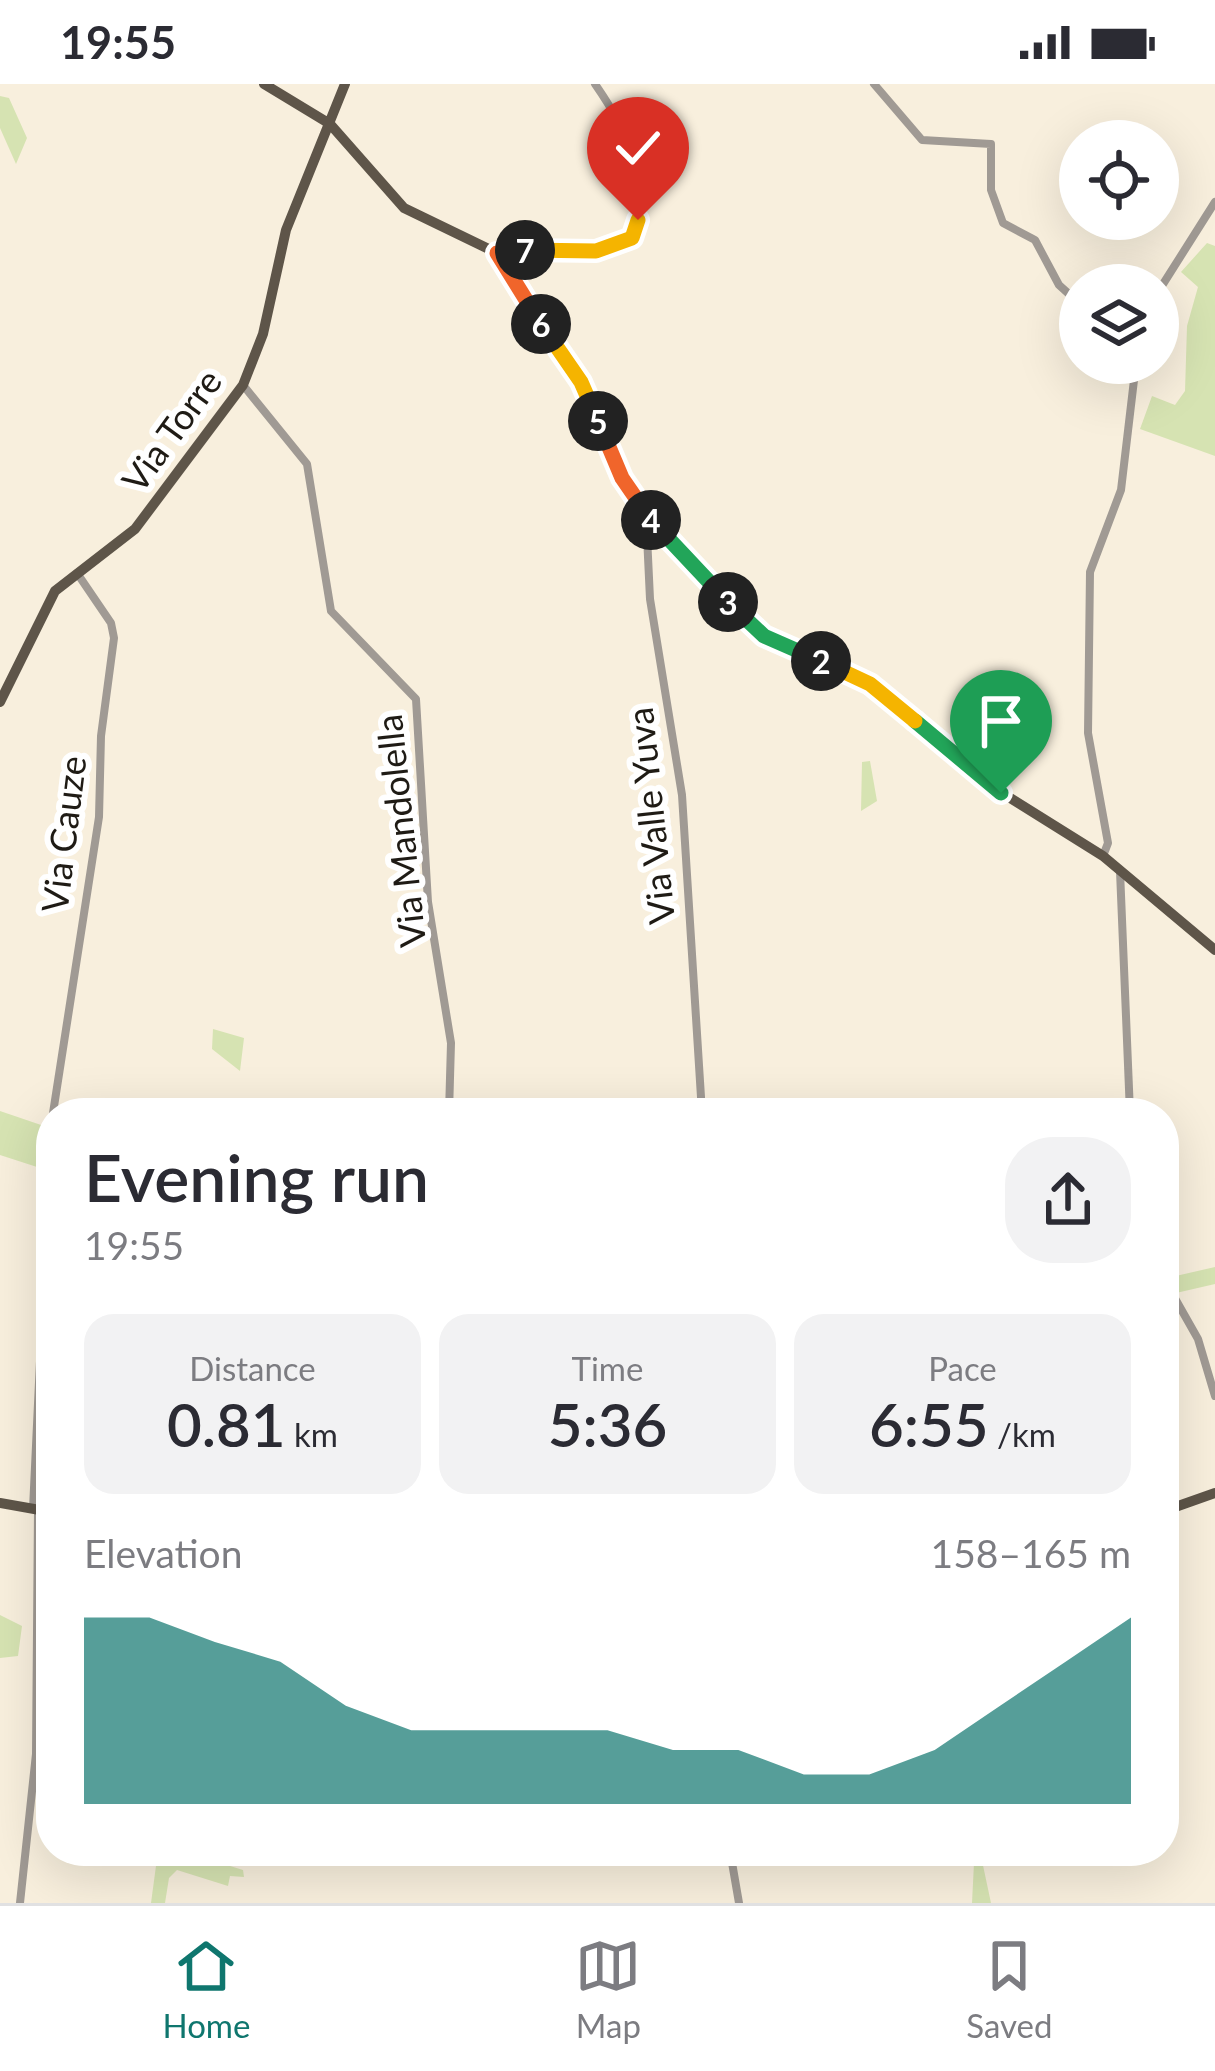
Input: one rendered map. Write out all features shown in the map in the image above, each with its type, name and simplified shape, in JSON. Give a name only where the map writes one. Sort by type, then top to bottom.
[{"type":"main road","points":[[263,84],[330,124],[404,208],[497,253],[581,382],[622,478],[646,515],[754,629],[870,684],[983,781],[1103,856],[1215,950]]},
{"type":"main road","name":"Via Torre","points":[[0,702],[48,602],[76,571],[135,529],[243,385],[262,334],[286,230],[345,84]]},
{"type":"main road","points":[[1179,1506],[1215,1493]]},
{"type":"main road","points":[[0,1503],[36,1509]]},
{"type":"street","points":[[497,253],[596,251],[635,234],[643,202],[638,167],[619,117],[595,84]]},
{"type":"street","points":[[874,84],[922,140],[991,144],[991,190],[1003,223],[1035,239],[1059,285]]},
{"type":"street","points":[[1176,264],[1215,202]]},
{"type":"street","points":[[1103,856],[1108,843],[1088,733],[1090,572],[1121,490],[1133,384]]},
{"type":"street","name":"Via Mandolella","points":[[243,385],[307,464],[331,611],[416,699],[428,902],[450,1030],[449,1098]]},
{"type":"street","name":"Via Valle Yuva","points":[[646,515],[650,599],[682,795],[701,1098]]},
{"type":"street","name":"Via Cauze","points":[[55,1098],[99,817],[101,736],[114,638],[111,623],[76,571]]},
{"type":"street","points":[[1120,871],[1129,1098]]},
{"type":"street","points":[[1179,1305],[1198,1339],[1215,1396]]},
{"type":"street","points":[[20,1903],[36,1763]]},
{"type":"street","points":[[733,1866],[739,1903]]},
{"type":"green space","points":[[0,96],[9,98],[27,138],[16,164],[0,128]]},
{"type":"green space","points":[[1207,243],[1215,246],[1215,456],[1140,429],[1152,396],[1175,405],[1185,391],[1187,326],[1198,287],[1181,272]]},
{"type":"green space","points":[[870,761],[877,801],[861,811],[862,762]]},
{"type":"green space","points":[[213,1029],[244,1038],[240,1071],[212,1049]]},
{"type":"green space","points":[[0,1111],[36,1123],[36,1167],[0,1155]]},
{"type":"green space","points":[[1215,1267],[1215,1284],[1179,1292],[1179,1275]]},
{"type":"green space","points":[[0,1615],[22,1626],[18,1656],[0,1658]]},
{"type":"green space","points":[[156,1866],[243,1870],[244,1877],[230,1876],[228,1886],[177,1870],[169,1878],[165,1903],[151,1903]]},
{"type":"green space","points":[[974,1866],[983,1866],[991,1903],[972,1903]]},
{"type":"route","points":[[638,220],[632,238],[596,251],[507,249],[497,253],[581,382],[630,492],[754,629],[870,684],[1001,793]]}]
